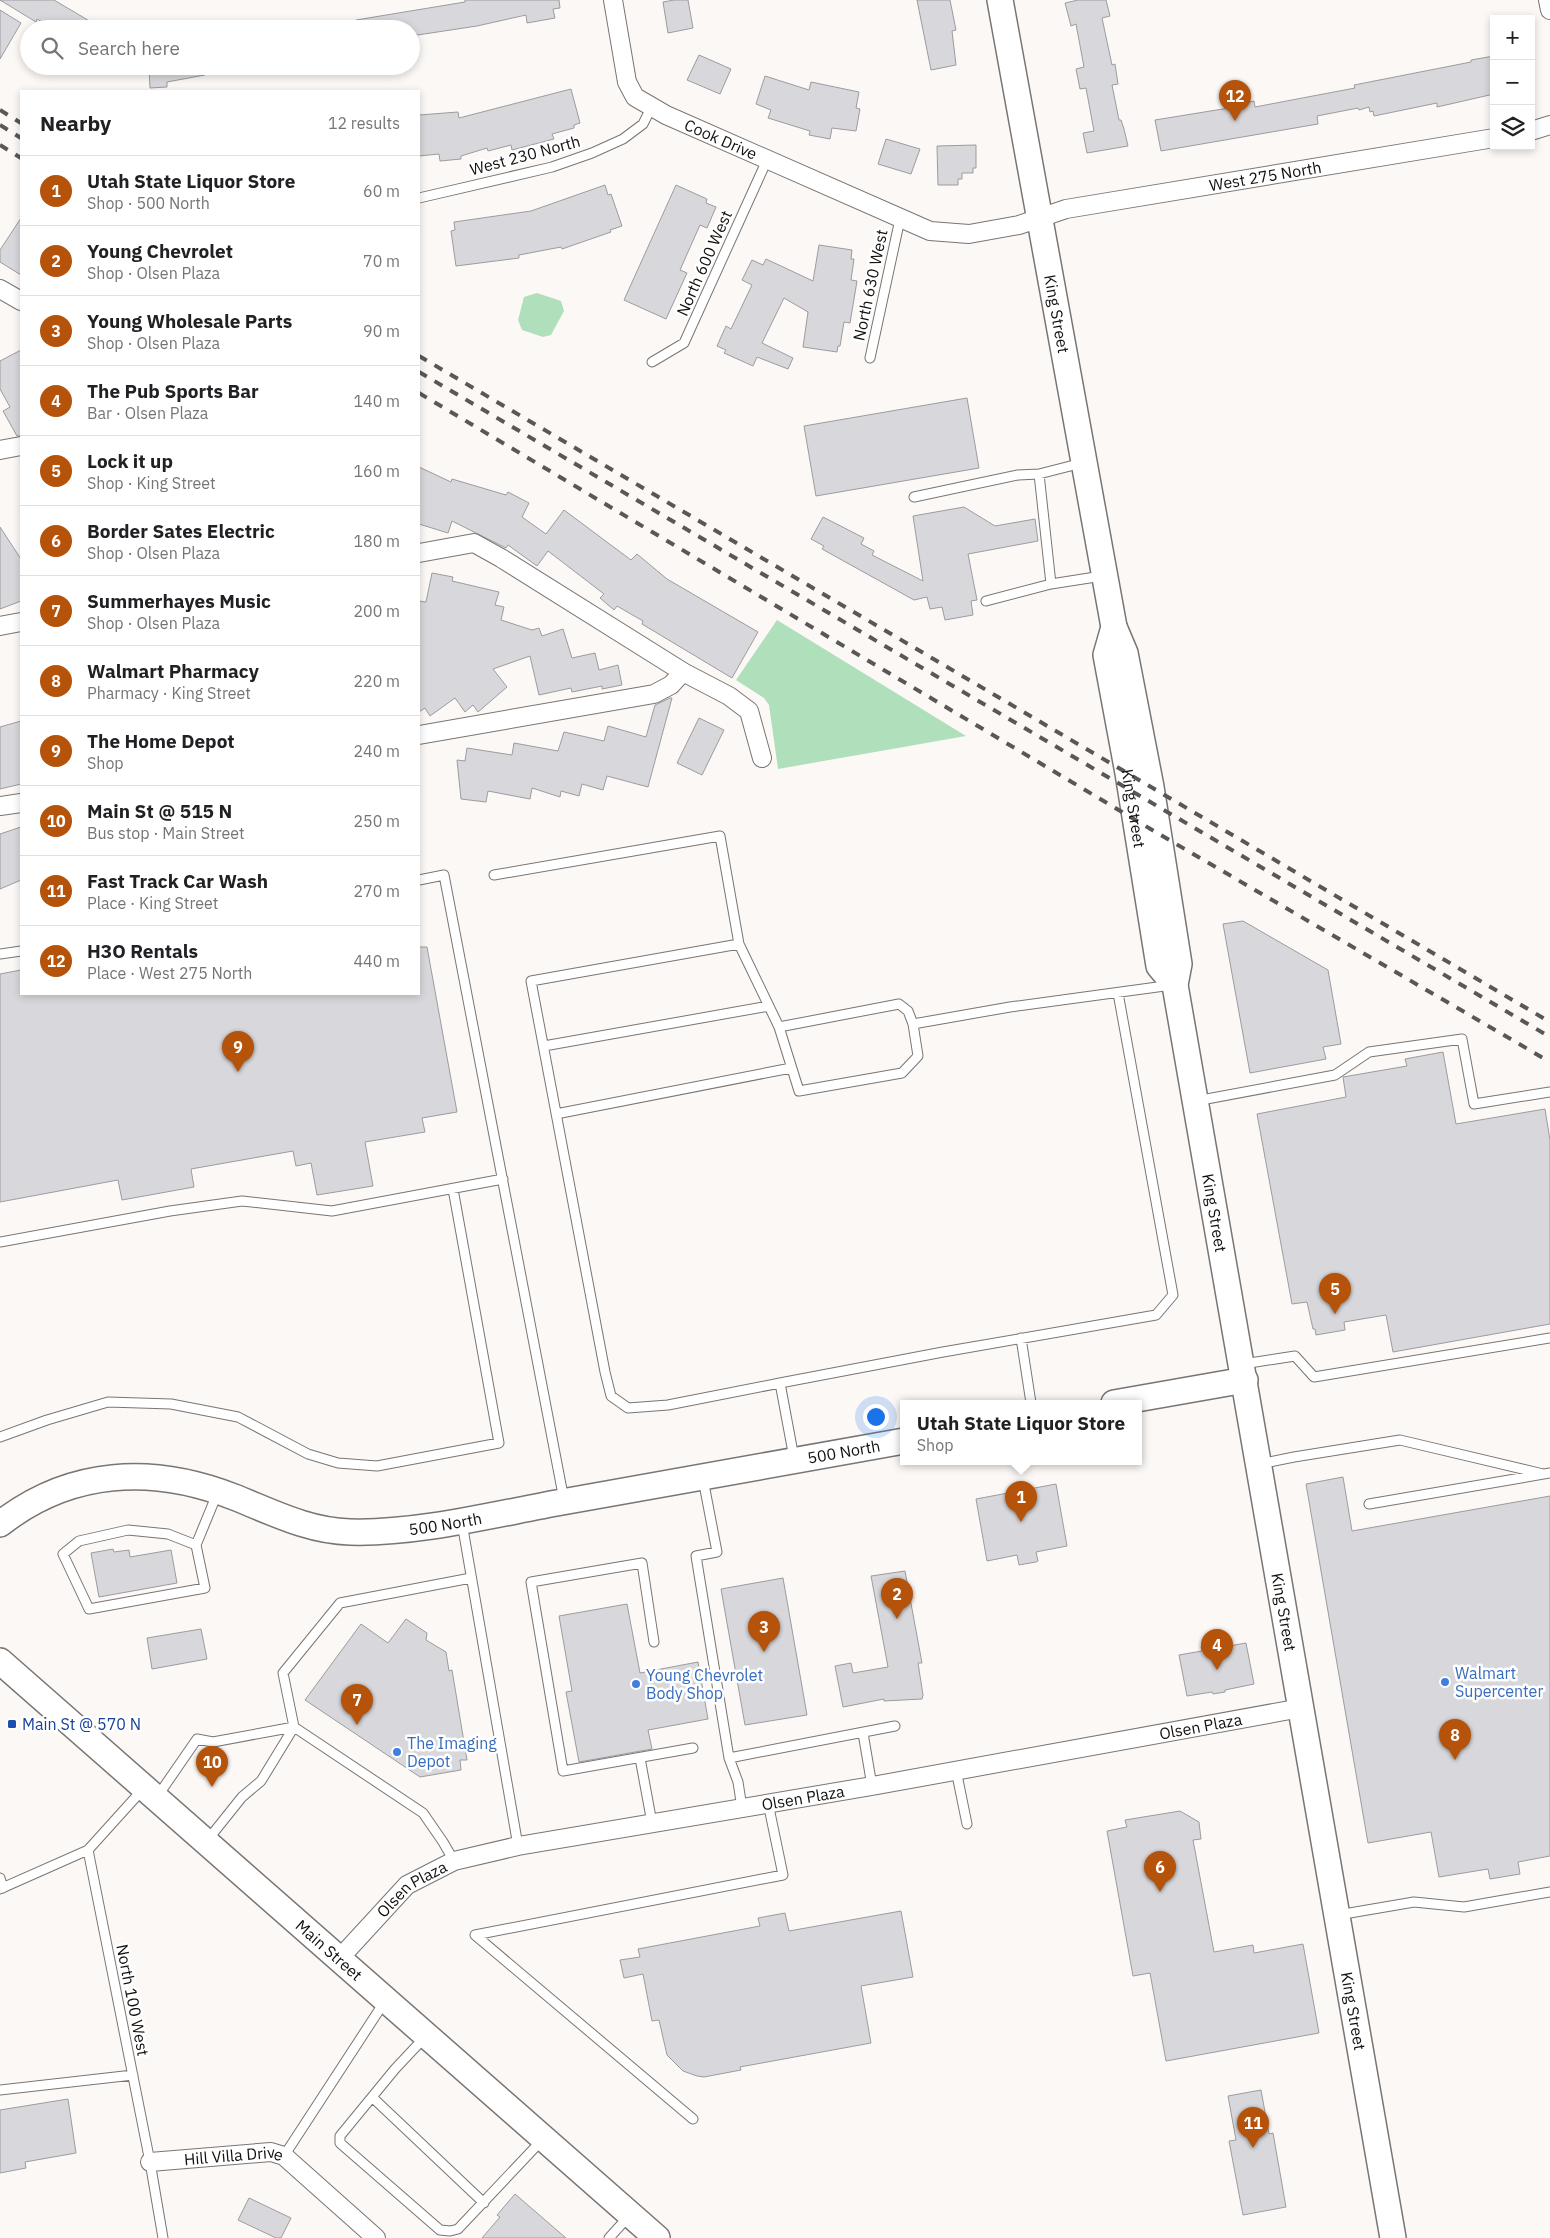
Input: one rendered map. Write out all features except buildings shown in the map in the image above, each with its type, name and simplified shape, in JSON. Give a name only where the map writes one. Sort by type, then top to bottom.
[{"type":"street","name":"Cook Drive","points":[[613,0],[628,82],[635,97],[666,115],[900,219]]},
{"type":"street","name":"King Street","points":[[1000,0],[1114,627],[1125,653],[1151,787],[1179,964],[1175,985],[1244,1372],[1393,2238]]},
{"type":"street","points":[[1548,0],[1550,10]]},
{"type":"street","points":[[1535,130],[1550,125]]},
{"type":"street","name":"West 275 North","points":[[900,219],[930,231],[969,234],[1018,225],[1066,209],[1490,139]]},
{"type":"street","points":[[0,289],[20,300]]},
{"type":"street","points":[[0,450],[20,446]]},
{"type":"street","points":[[420,553],[474,543],[683,672],[729,696],[749,711],[762,758]]},
{"type":"street","points":[[0,626],[20,622]]},
{"type":"street","points":[[420,735],[654,694],[671,685],[683,672]]},
{"type":"street","points":[[0,806],[20,803]]},
{"type":"street","points":[[1127,1400],[1244,1372]]},
{"type":"street","name":"500 North","points":[[0,1524],[23,1507],[45,1495],[84,1482],[107,1477],[132,1476],[159,1478],[218,1492],[297,1523],[330,1530],[384,1531],[461,1520],[900,1442]]},
{"type":"street","name":"Main Street","points":[[0,1661],[657,2238]]},
{"type":"street","name":"Olsen Plaza","points":[[339,1959],[407,1884],[454,1862],[518,1846],[872,1786],[1302,1708]]},
{"type":"street","name":"Hill Villa Drive","points":[[150,2162],[271,2152],[284,2156],[376,2238]]},
{"type":"lane","name":"West 230 North","points":[[420,198],[552,167],[592,153],[622,139],[643,124],[652,106]]},
{"type":"lane","name":"North 600 West","points":[[652,362],[684,343],[767,160]]},
{"type":"lane","name":"North 630 West","points":[[870,358],[900,219]]},
{"type":"lane","points":[[914,497],[1018,475],[1039,474],[1085,462]]},
{"type":"lane","points":[[1039,474],[1052,584]]},
{"type":"lane","points":[[986,601],[1052,584],[1105,576]]},
{"type":"lane","points":[[494,876],[720,836],[739,944],[779,1027],[799,1091],[902,1073],[918,1056],[913,1024],[908,1011],[899,1004],[779,1027]]},
{"type":"lane","points":[[420,880],[444,875],[564,1501]]},
{"type":"lane","points":[[739,944],[531,981],[605,1372],[611,1396],[628,1408],[668,1405],[1021,1338],[1156,1315],[1173,1295],[1118,993]]},
{"type":"lane","points":[[0,954],[20,951]]},
{"type":"lane","points":[[913,1024],[1010,1007],[1175,985]]},
{"type":"lane","points":[[544,1046],[769,1006]]},
{"type":"lane","points":[[1196,1101],[1335,1075],[1369,1052],[1462,1039],[1474,1104],[1550,1092]]},
{"type":"lane","points":[[556,1114],[791,1068]]},
{"type":"lane","points":[[0,1242],[179,1210],[242,1201],[332,1212],[503,1179]]},
{"type":"lane","points":[[0,1437],[47,1420],[108,1402],[171,1404],[238,1417],[308,1454],[338,1462],[377,1466],[499,1443],[453,1189]]},
{"type":"lane","points":[[1021,1338],[1031,1400]]},
{"type":"lane","points":[[1244,1372],[1295,1356],[1314,1377],[1550,1338]]},
{"type":"lane","points":[[780,1383],[794,1461]]},
{"type":"lane","points":[[1260,1464],[1294,1456],[1400,1440],[1547,1473]]},
{"type":"lane","points":[[1368,1504],[1547,1473]]},
{"type":"lane","points":[[703,1477],[717,1552],[696,1556],[729,1758],[738,1782],[742,1808]]},
{"type":"lane","points":[[196,1545],[168,1534],[128,1530],[79,1541],[63,1554],[90,1608],[205,1588],[196,1545],[218,1492]]},
{"type":"lane","points":[[461,1520],[518,1846]]},
{"type":"lane","points":[[654,1642],[642,1563],[531,1582],[563,1771],[693,1748]]},
{"type":"lane","points":[[206,1842],[242,1797],[261,1781],[294,1727],[283,1673],[340,1603],[471,1578]]},
{"type":"lane","points":[[729,1758],[895,1726]]},
{"type":"lane","points":[[0,1878],[1,1889],[88,1850],[150,1793],[196,1739],[213,1742],[294,1727],[423,1813],[454,1862]]},
{"type":"lane","points":[[863,1733],[872,1786]]},
{"type":"lane","points":[[640,1758],[652,1822]]},
{"type":"lane","points":[[956,1770],[967,1824]]},
{"type":"lane","points":[[693,2119],[475,1935],[783,1875],[768,1803]]},
{"type":"lane","name":"North 100 West","points":[[88,1850],[150,2162],[163,2238]]},
{"type":"lane","points":[[1338,1915],[1414,1902],[1464,1907],[1550,1892]]},
{"type":"lane","points":[[284,2156],[385,2000]]},
{"type":"lane","points":[[427,2035],[340,2136],[340,2143],[440,2230],[450,2231],[458,2229],[544,2139]]},
{"type":"lane","points":[[1,2087],[132,2075]]},
{"type":"lane","points":[[372,2097],[484,2203]]},
{"type":"lane","points":[[609,2238],[630,2214]]},
{"type":"green space","points":[[537,293],[561,301],[564,311],[551,335],[543,337],[522,330],[518,320],[524,297]]},
{"type":"green space","points":[[777,620],[966,736],[778,769],[769,705],[764,698],[736,680]]},
{"type":"railway","points":[[0,110],[20,122]]},
{"type":"railway","points":[[0,125],[20,137]]},
{"type":"railway","points":[[0,145],[20,157]]},
{"type":"railway","points":[[420,357],[1550,1022]]},
{"type":"railway","points":[[420,373],[1550,1037]]},
{"type":"railway","points":[[420,394],[1159,834],[1550,1062]]},
{"type":"place","name":"H3O Rentals","points":[[1235,121]]},
{"type":"place","name":"The Home Depot","points":[[238,1072]]},
{"type":"place","name":"Lock it up","points":[[1335,1314]]},
{"type":"place","name":"Utah State Liquor Store","points":[[1021,1522]]},
{"type":"place","name":"Young Chevrolet","points":[[897,1619]]},
{"type":"place","name":"Young Wholesale Parts","points":[[764,1652]]},
{"type":"place","name":"The Pub Sports Bar","points":[[1217,1670]]},
{"type":"place","name":"Walmart Supercenter","points":[[1445,1682]]},
{"type":"place","name":"Young Chevrolet Body Shop","points":[[636,1684]]},
{"type":"place","name":"Main St @ 570 N","points":[[12,1724]]},
{"type":"place","name":"Summerhayes Music","points":[[357,1725]]},
{"type":"place","name":"The Imaging Depot","points":[[397,1752]]},
{"type":"place","name":"Walmart Pharmacy","points":[[1455,1760]]},
{"type":"place","name":"Main St @ 515 N","points":[[212,1787]]},
{"type":"place","name":"Border Sates Electric","points":[[1160,1892]]},
{"type":"place","name":"Fast Track Car Wash","points":[[1253,2148]]}]
